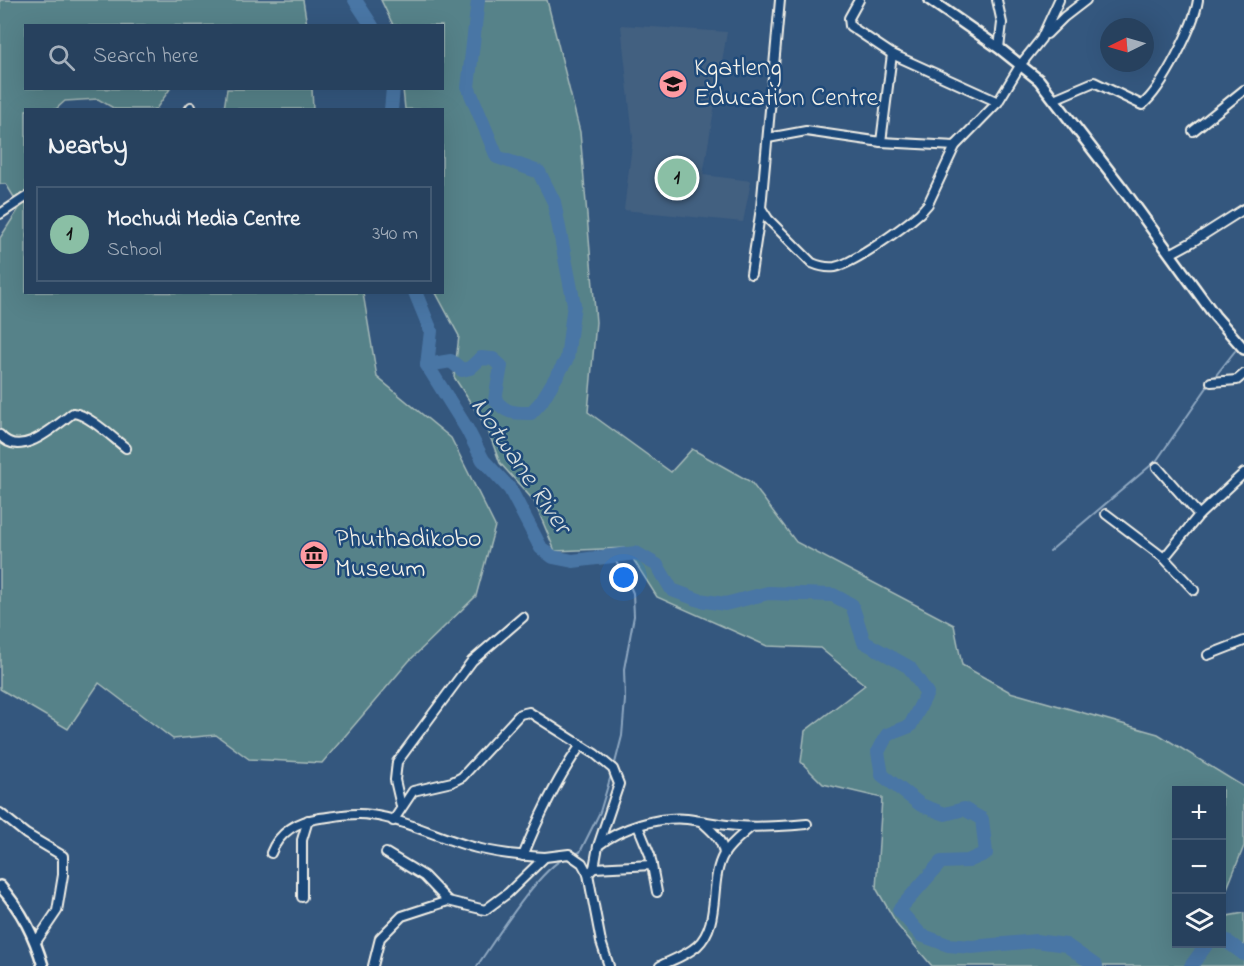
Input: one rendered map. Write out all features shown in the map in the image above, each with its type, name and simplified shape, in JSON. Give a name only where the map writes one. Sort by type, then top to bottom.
[{"type":"street","points":[[751,274],[761,208],[780,0]]},
{"type":"street","points":[[859,0],[849,18],[850,26],[892,54],[998,102]]},
{"type":"street","points":[[930,0],[1021,64],[1039,80],[1225,328],[1244,349]]},
{"type":"street","points":[[997,0],[1002,23],[999,48]]},
{"type":"street","points":[[1041,39],[1059,0]]},
{"type":"street","points":[[761,208],[768,219],[812,263],[818,266],[835,267],[858,256],[920,213],[928,204],[955,146],[998,102],[1021,64],[1041,39],[1086,0]]},
{"type":"street","points":[[1054,99],[1094,82],[1142,105],[1152,96],[1187,33],[1196,14],[1198,0]]},
{"type":"street","points":[[881,142],[892,54]]},
{"type":"street","points":[[1193,131],[1244,90]]},
{"type":"street","points":[[768,138],[806,131],[881,142],[955,146]]},
{"type":"street","points":[[0,214],[24,198]]},
{"type":"street","points":[[1170,254],[1244,209]]},
{"type":"street","points":[[1211,382],[1238,380],[1244,374]]},
{"type":"street","points":[[0,435],[11,443],[23,444],[43,434],[75,412],[126,447]]},
{"type":"street","points":[[1156,467],[1199,515]]},
{"type":"street","points":[[1164,558],[1199,515],[1244,473]]},
{"type":"street","points":[[1106,514],[1164,558],[1194,590]]},
{"type":"street","points":[[401,806],[396,780],[397,762],[472,661],[523,617]]},
{"type":"street","points":[[1208,654],[1244,641]]},
{"type":"street","points":[[393,821],[401,806],[416,789],[452,782],[462,777],[505,729],[524,713],[531,713],[595,754],[613,769],[619,784],[591,871],[601,942],[609,966]]},
{"type":"street","points":[[523,856],[546,801],[560,774],[580,746]]},
{"type":"street","points":[[0,813],[26,834],[63,856],[63,875],[57,911],[36,942]]},
{"type":"street","points":[[270,853],[281,835],[294,826],[308,820],[351,814],[372,815],[479,849],[523,856],[545,857],[569,854],[591,871],[652,865]]},
{"type":"street","points":[[598,846],[611,836],[656,821],[685,818],[701,822],[751,827],[807,824]]},
{"type":"street","points":[[302,897],[302,840],[308,820]]},
{"type":"street","points":[[660,966],[695,948],[707,932],[713,911],[717,877],[724,854],[723,845],[717,835],[701,822]]},
{"type":"street","points":[[638,826],[652,865],[657,892]]},
{"type":"street","points":[[724,854],[751,827]]},
{"type":"street","points":[[386,853],[424,876],[448,901]]},
{"type":"street","points":[[373,966],[381,938],[402,916],[448,901],[485,910],[508,893],[545,857]]},
{"type":"street","points":[[0,886],[20,911],[36,942],[43,966]]},
{"type":"shaded area","points":[[621,25],[727,32],[703,175],[751,181],[743,222],[624,210],[633,137]]},
{"type":"green space","points":[[0,0],[303,0],[307,24],[24,24],[24,90],[169,90],[157,108],[113,108],[98,99],[65,101],[57,108],[24,108],[24,294],[363,294],[377,377],[451,438],[495,526],[476,596],[409,661],[322,763],[249,759],[216,735],[173,739],[99,683],[68,729],[0,689],[0,238],[20,207],[6,184],[0,184]]},
{"type":"green space","points":[[381,0],[547,0],[580,132],[596,322],[588,412],[671,472],[692,449],[751,482],[796,542],[954,625],[962,665],[1010,692],[1158,734],[1244,787],[1244,846],[1226,891],[1226,786],[1172,786],[1172,948],[1226,948],[1226,916],[1244,913],[1244,966],[932,966],[898,926],[876,888],[882,798],[823,784],[801,762],[805,731],[865,685],[820,648],[767,646],[657,597],[626,548],[555,551],[534,501],[500,463],[487,428],[454,377],[459,336],[437,294],[444,294],[444,108],[405,108],[403,90],[444,90],[444,24],[393,24]]},
{"type":"green space","points":[[227,90],[312,90],[313,108],[224,108]]},
{"type":"waterway","points":[[355,0],[371,24]]},
{"type":"waterway","name":"Notwane River","points":[[478,0],[468,87],[497,157],[539,172],[554,202],[574,304],[567,359],[541,402],[531,413],[511,412],[495,400],[501,366],[493,359],[481,358],[470,368],[462,370],[451,361],[427,365],[467,429],[483,460],[510,489],[541,548],[553,557],[573,561],[636,553],[657,565],[672,590],[699,600],[725,604],[768,593],[833,595],[852,605],[864,642],[909,667],[927,693],[910,726],[887,735],[878,752],[882,775],[921,805],[945,814],[964,809],[982,819],[986,853],[968,861],[941,862],[899,910],[921,935],[948,945],[972,947],[1036,941],[1066,945],[1096,966]]},
{"type":"waterway","points":[[391,108],[393,90]]},
{"type":"waterway","points":[[416,294],[431,331],[427,365]]},
{"type":"waterway","points":[[1213,379],[1235,351]]},
{"type":"waterway","points":[[1050,551],[1157,460],[1210,383]]},
{"type":"waterway","points":[[612,556],[626,577],[633,593],[634,616],[624,669],[625,700],[622,736],[614,767]]},
{"type":"waterway","points":[[573,855],[580,852],[600,812],[612,772]]},
{"type":"waterway","points":[[477,966],[530,890],[554,865],[565,858]]},
{"type":"waterway","name":"Notwane River","points":[[1226,941],[1244,954]]},
{"type":"waterway","name":"Notwane River","points":[[1191,966],[1204,948]]},
{"type":"place","name":"Kgatleng Education Centre","points":[[673,84]]},
{"type":"place","name":"Mochudi Media Centre","points":[[677,178]]},
{"type":"place","name":"Phuthadikobo Museum","points":[[314,555]]}]
